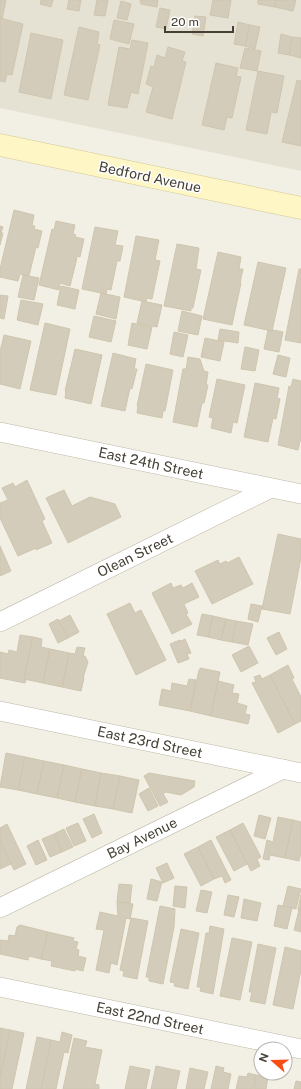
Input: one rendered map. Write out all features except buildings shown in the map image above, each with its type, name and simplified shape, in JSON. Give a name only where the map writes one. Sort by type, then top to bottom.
[{"type":"main road","name":"Bedford Avenue","points":[[0,146],[301,208]]},
{"type":"street","name":"East 24th Street","points":[[0,432],[301,494]]},
{"type":"street","name":"Olean Street","points":[[0,622],[270,488]]},
{"type":"street","name":"East 23rd Street","points":[[0,711],[292,771]]},
{"type":"street","name":"Bay Avenue","points":[[0,908],[292,771]]},
{"type":"street","name":"East 22nd Street","points":[[0,987],[301,1049]]},
{"type":"shaded area","points":[[0,0],[301,0],[301,171],[0,108]]}]
